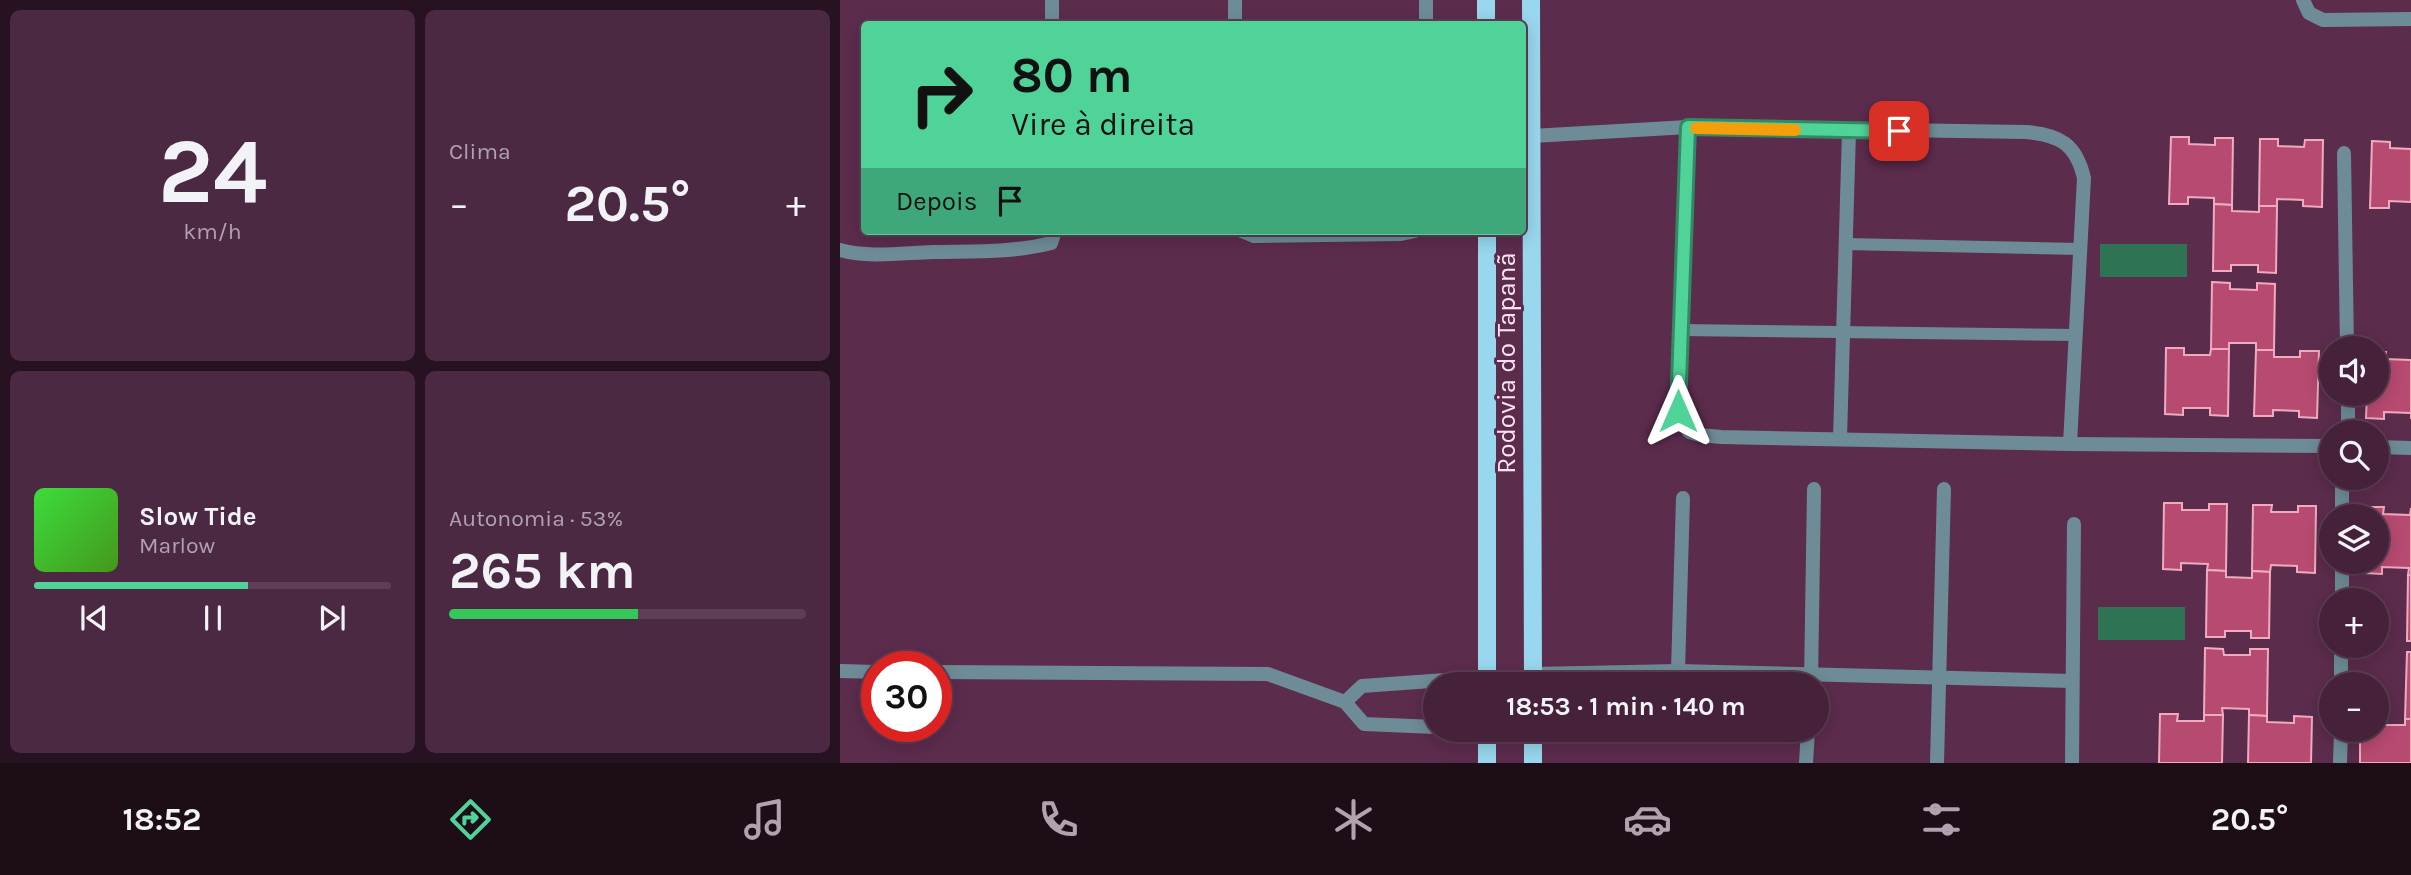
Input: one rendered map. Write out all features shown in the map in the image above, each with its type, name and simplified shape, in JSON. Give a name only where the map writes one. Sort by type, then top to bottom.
[{"type":"main road","points":[[1486,0],[1486,21]]},
{"type":"main road","name":"Rodovia do Tapanã","points":[[1531,0],[1533,672]]},
{"type":"main road","name":"Rodovia do Tapanã","points":[[1487,235],[1487,672]]},
{"type":"main road","points":[[1486,763],[1487,742]]},
{"type":"main road","points":[[1533,742],[1533,763]]},
{"type":"street","points":[[1052,0],[1052,21]]},
{"type":"street","points":[[1235,0],[1235,21]]},
{"type":"street","points":[[1426,0],[1426,21]]},
{"type":"street","points":[[2303,0],[2309,13],[2323,20],[2411,19]]},
{"type":"street","points":[[1532,136],[1688,127],[2026,132],[2057,137],[2073,151],[2081,163],[2084,178],[2070,444]]},
{"type":"street","points":[[1688,127],[1678,411],[1689,432],[1700,436],[1721,437],[2319,446]]},
{"type":"street","points":[[1840,438],[1849,131]]},
{"type":"street","points":[[2344,153],[2347,336]]},
{"type":"street","points":[[840,250],[853,253],[887,253],[1010,248],[1051,243],[1054,235]]},
{"type":"street","points":[[1246,235],[1328,235]]},
{"type":"street","points":[[2389,447],[2411,448]]},
{"type":"street","points":[[1811,672],[1814,489]]},
{"type":"street","points":[[1937,763],[1944,489]]},
{"type":"street","points":[[1678,671],[1683,498]]},
{"type":"street","points":[[2072,763],[2074,524]]},
{"type":"street","points":[[840,671],[861,671]]},
{"type":"street","points":[[952,672],[1268,674],[1345,702],[1364,724],[1423,726]]},
{"type":"street","points":[[1660,672],[1693,672]]},
{"type":"street","points":[[1829,679],[1940,676],[2072,681]]},
{"type":"street","points":[[1345,702],[1362,686],[1423,684]]},
{"type":"street","points":[[1806,763],[1807,742]]},
{"type":"street","points":[[2340,763],[2341,742]]},
{"type":"lane","points":[[1845,244],[2080,249]]},
{"type":"lane","points":[[1680,330],[2076,335]]},
{"type":"shaded area","points":[[2100,244],[2187,244],[2187,277],[2100,277]]},
{"type":"shaded area","points":[[2098,607],[2185,607],[2185,640],[2098,640]]},
{"type":"building","points":[[2171,137],[2189,137],[2189,144],[2215,145],[2215,138],[2233,138],[2232,205],[2214,204],[2214,198],[2188,197],[2188,204],[2169,204]]},
{"type":"building","points":[[2260,139],[2278,139],[2278,146],[2304,147],[2305,140],[2323,140],[2322,207],[2303,206],[2303,200],[2277,199],[2277,206],[2259,206]]},
{"type":"building","points":[[2372,141],[2390,142],[2390,148],[2411,149],[2411,202],[2389,201],[2389,208],[2370,208]]},
{"type":"building","points":[[2214,204],[2232,205],[2232,211],[2259,212],[2259,206],[2277,206],[2276,273],[2258,272],[2258,265],[2231,265],[2231,271],[2213,271]]},
{"type":"building","points":[[2212,282],[2230,283],[2230,289],[2257,290],[2257,283],[2275,284],[2274,350],[2256,350],[2256,343],[2229,343],[2229,349],[2211,349]]},
{"type":"building","points":[[2166,348],[2184,348],[2184,355],[2210,355],[2211,349],[2229,349],[2228,416],[2210,415],[2210,408],[2183,408],[2183,415],[2165,414]]},
{"type":"building","points":[[2256,350],[2274,350],[2274,357],[2300,357],[2300,351],[2319,351],[2317,418],[2299,417],[2299,411],[2273,410],[2273,416],[2254,416]]},
{"type":"building","points":[[2389,359],[2411,360],[2411,413],[2384,412],[2384,419],[2366,418],[2366,406],[2389,406]]},
{"type":"building","points":[[2164,503],[2182,503],[2182,510],[2209,510],[2209,504],[2227,504],[2226,571],[2207,570],[2208,564],[2181,563],[2181,570],[2163,569]]},
{"type":"building","points":[[2253,505],[2272,505],[2271,512],[2298,512],[2298,506],[2316,506],[2315,573],[2297,572],[2297,566],[2271,565],[2270,572],[2252,571]]},
{"type":"building","points":[[2411,508],[2411,575],[2408,575],[2409,568],[2389,567],[2389,514],[2410,515]]},
{"type":"building","points":[[2207,570],[2226,571],[2226,577],[2252,578],[2252,571],[2270,572],[2269,638],[2251,638],[2251,631],[2225,631],[2225,637],[2206,637]]},
{"type":"building","points":[[2408,575],[2411,575],[2411,641],[2407,641]]},
{"type":"building","points":[[2205,648],[2223,649],[2224,655],[2250,655],[2250,649],[2268,649],[2267,716],[2249,715],[2249,709],[2222,708],[2223,715],[2204,715]]},
{"type":"building","points":[[2407,652],[2411,652],[2411,719],[2405,719]]},
{"type":"building","points":[[2160,714],[2178,714],[2177,721],[2204,721],[2204,715],[2223,715],[2222,763],[2159,763]]},
{"type":"building","points":[[2249,715],[2267,716],[2267,722],[2294,723],[2294,716],[2312,717],[2311,763],[2248,763]]},
{"type":"building","points":[[2405,719],[2411,719],[2411,763],[2360,763],[2360,742],[2389,742],[2389,725],[2405,725]]},
{"type":"slow traffic","points":[[1696,128],[1795,130]]},
{"type":"route","points":[[1678,411],[1688,127],[1899,131]]}]
